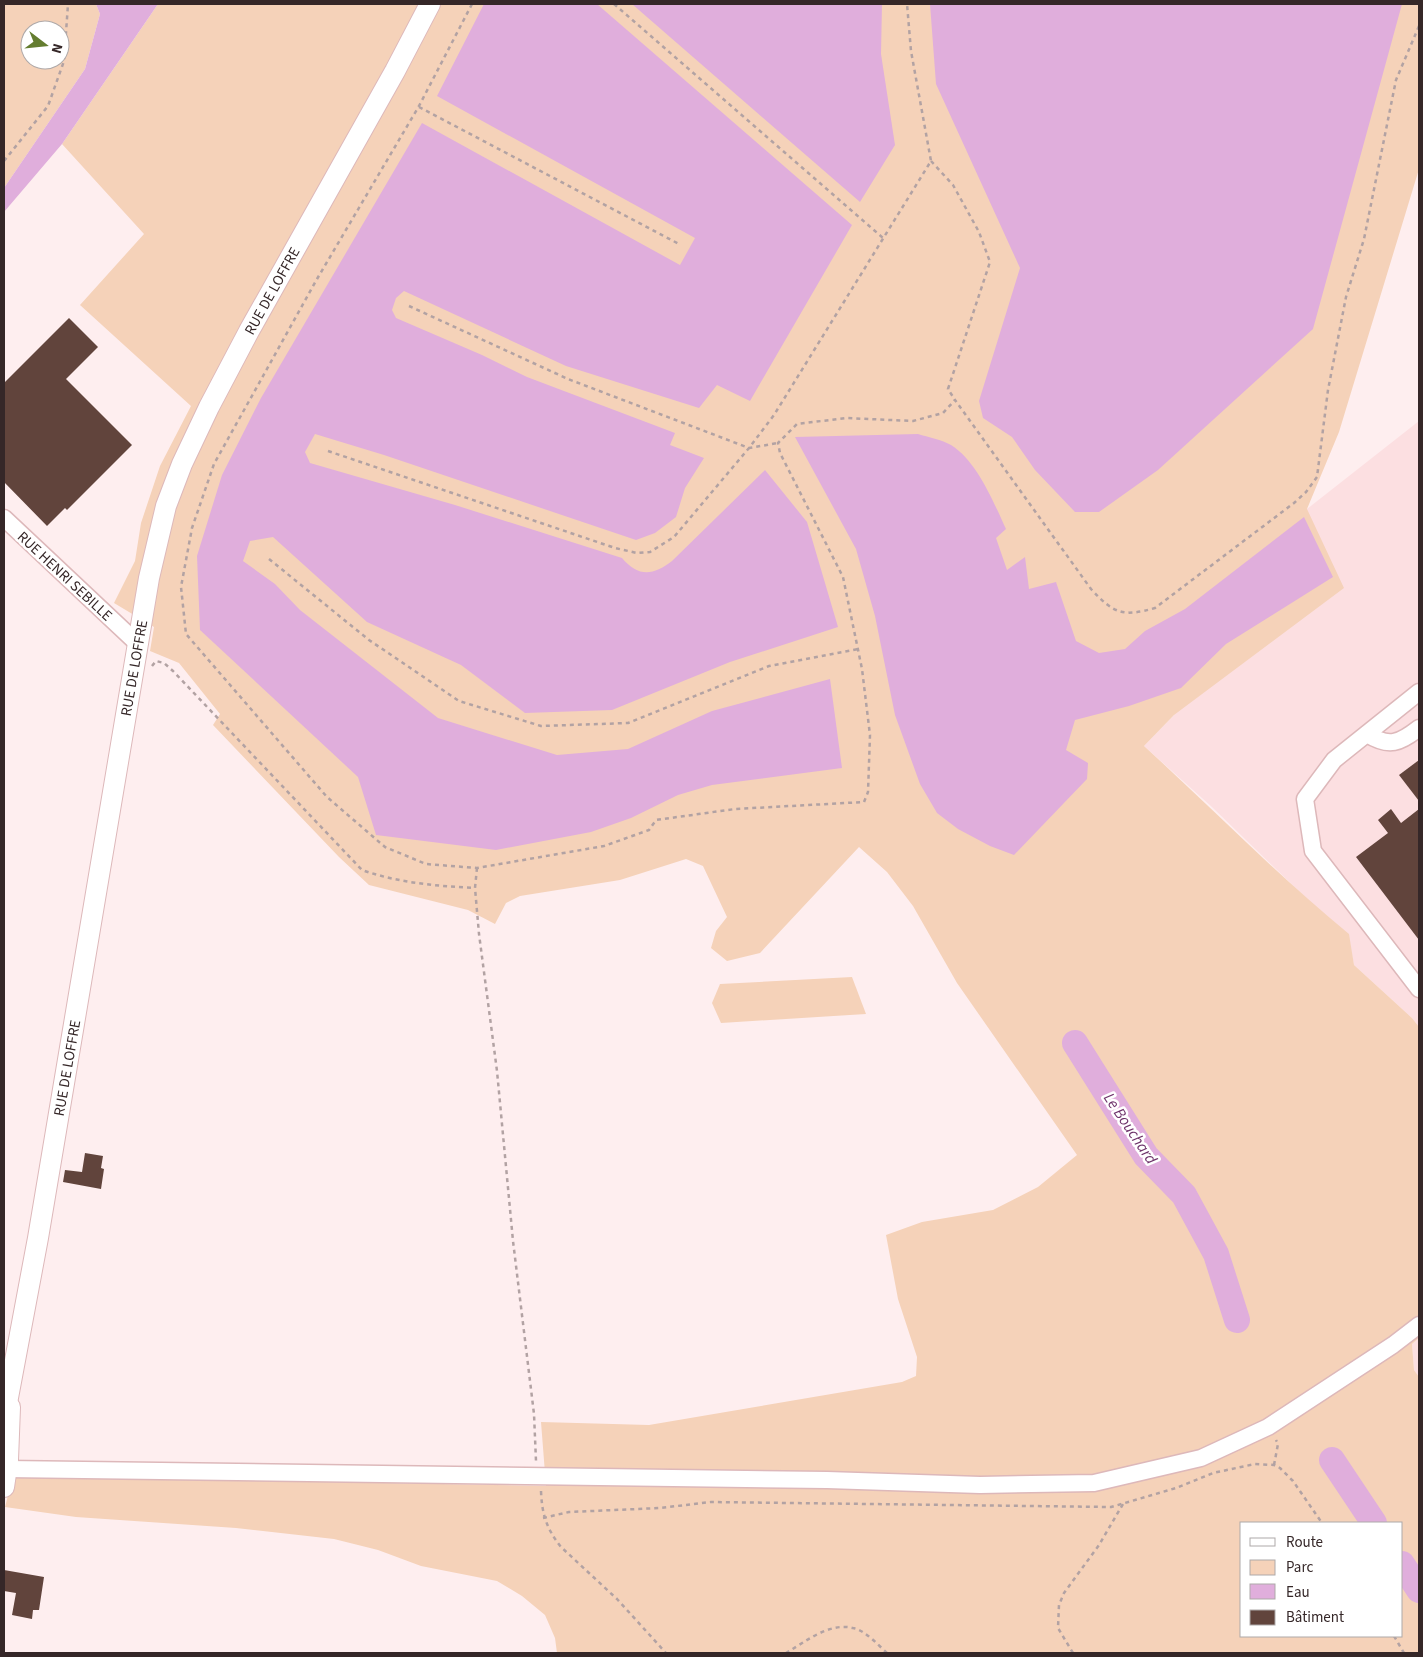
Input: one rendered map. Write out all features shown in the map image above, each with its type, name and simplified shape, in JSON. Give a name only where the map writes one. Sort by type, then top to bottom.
[{"type":"main road","name":"RUE DE LOFFRE","points":[[4,1420],[11,1391],[132,639],[162,518],[182,464],[238,352],[395,72],[430,4]]},
{"type":"main road","name":"RUE DE LOFFRE","points":[[5,1478],[11,1391]]},
{"type":"lane","name":"RUE HENRI SEBILLE","points":[[4,518],[132,639]]},
{"type":"lane","points":[[1419,692],[1334,760],[1305,799],[1313,851],[1419,989]]},
{"type":"lane","points":[[1366,734],[1380,743],[1402,741],[1419,728]]},
{"type":"lane","points":[[5,1478],[537,1476],[980,1485],[1094,1483],[1201,1458],[1268,1427],[1393,1345],[1419,1325]]},
{"type":"path","points":[[4,161],[48,106],[64,61],[68,4]]},
{"type":"path","points":[[472,4],[419,106],[317,279],[214,464],[192,528],[181,587],[186,634],[327,797],[385,847],[426,864],[477,868],[604,846],[649,830],[656,820],[735,809],[864,802],[868,792],[870,735],[858,649],[844,577],[780,453],[778,444]]},
{"type":"path","points":[[614,4],[883,238]]},
{"type":"path","points":[[907,4],[911,52],[931,161],[953,185],[979,232],[990,262],[948,389],[1069,560],[1107,606],[1121,613],[1138,613],[1155,608],[1294,503],[1306,492],[1317,477],[1328,390],[1346,297],[1364,239],[1396,80],[1419,26]]},
{"type":"path","points":[[419,106],[679,244]]},
{"type":"path","points":[[328,452],[614,548],[637,553],[650,552],[674,537],[749,448],[774,415],[931,161]]},
{"type":"path","points":[[409,306],[568,378],[749,448],[778,444],[796,424],[846,418],[913,421],[942,413],[956,400]]},
{"type":"path","points":[[269,559],[369,640],[459,701],[541,726],[628,723],[768,666],[858,649]]},
{"type":"path","points":[[156,661],[164,663],[181,679],[362,870],[386,878],[419,884],[475,888]]},
{"type":"path","points":[[477,868],[475,888],[497,1071],[513,1241],[534,1414],[537,1476],[542,1492],[543,1518],[560,1546],[617,1599],[666,1653]]},
{"type":"path","points":[[1268,1427],[1278,1444],[1274,1465]]},
{"type":"path","points":[[543,1518],[569,1512],[660,1508],[711,1502],[1111,1507],[1240,1465],[1274,1465],[1293,1481],[1321,1522]]},
{"type":"path","points":[[1073,1653],[1058,1628],[1059,1605],[1064,1593],[1099,1545],[1122,1504]]},
{"type":"path","points":[[786,1653],[816,1635],[836,1628],[854,1628],[887,1653]]},
{"type":"path","points":[[1395,1637],[1404,1653]]},
{"type":"shaded area","points":[[1419,421],[1419,1027],[1412,1018],[1354,965],[1348,934],[1310,902],[1212,807],[1144,746],[1174,715],[1307,509]]},
{"type":"shaded area","points":[[1419,1338],[1419,1377],[1414,1370],[1412,1344]]},
{"type":"green space","points":[[4,4],[96,4],[100,14],[85,69],[4,188]]},
{"type":"green space","points":[[158,4],[1419,4],[1419,169],[1339,432],[1307,509],[1344,588],[1174,715],[1144,746],[1270,865],[1349,934],[1354,965],[1412,1018],[1419,1027],[1419,1338],[1412,1344],[1414,1370],[1419,1377],[1419,1653],[557,1653],[555,1638],[545,1615],[522,1596],[497,1581],[421,1566],[378,1550],[334,1539],[236,1528],[76,1517],[5,1507],[13,1476],[546,1486],[541,1422],[649,1425],[902,1382],[916,1376],[917,1357],[898,1299],[886,1235],[922,1222],[993,1210],[1038,1187],[1077,1155],[957,983],[913,906],[887,872],[859,847],[760,953],[727,961],[711,948],[716,931],[727,917],[703,866],[686,859],[620,880],[520,896],[506,903],[495,924],[468,910],[369,885],[339,857],[213,725],[220,714],[179,663],[150,651],[154,627],[114,603],[135,561],[141,523],[160,466],[191,406],[80,305],[144,234],[62,144]]},
{"type":"green space","points":[[852,977],[866,1014],[721,1023],[712,1003],[720,984]]},
{"type":"water","points":[[96,4],[158,4],[62,144],[4,212],[4,188],[85,69],[100,14]]},
{"type":"water","points":[[484,4],[597,4],[852,225],[750,401],[717,385],[699,408],[566,366],[404,291],[396,298],[392,310],[396,318],[482,355],[527,377],[675,433],[670,445],[704,458],[685,488],[676,517],[655,533],[636,540],[384,455],[315,434],[305,452],[310,463],[455,505],[622,558],[634,569],[646,572],[658,570],[672,561],[765,470],[807,522],[838,627],[730,662],[612,710],[525,713],[461,665],[367,622],[273,537],[250,541],[243,561],[275,584],[300,610],[438,718],[557,755],[628,749],[712,711],[830,679],[842,768],[712,785],[678,795],[631,818],[591,832],[496,850],[376,835],[358,777],[200,630],[197,556],[222,475],[261,398],[422,123],[680,265],[695,238],[437,96]]},
{"type":"water","points":[[632,4],[882,4],[881,54],[895,145],[860,202]]},
{"type":"water","points":[[930,4],[1402,4],[1313,329],[1158,470],[1099,512],[1075,512],[1035,470],[1012,437],[983,418],[979,401],[1020,268],[936,84]]},
{"type":"water","points":[[918,434],[951,445],[969,461],[984,483],[1006,529],[996,538],[1007,570],[1025,557],[1029,589],[1056,582],[1076,641],[1099,653],[1125,649],[1145,631],[1185,609],[1304,517],[1333,577],[1226,644],[1181,688],[1129,706],[1075,720],[1066,750],[1088,763],[1087,779],[1014,855],[990,846],[958,829],[937,813],[920,784],[895,715],[875,616],[856,549],[795,437]]},
{"type":"building","points":[[69,318],[98,347],[66,379],[132,445],[67,510],[65,508],[47,526],[4,482],[4,383]]},
{"type":"building","points":[[1419,760],[1419,801],[1399,775]]},
{"type":"building","points":[[1391,809],[1401,823],[1419,809],[1419,940],[1356,857],[1388,833],[1378,820]]},
{"type":"building","points":[[85,1153],[103,1156],[101,1168],[104,1169],[101,1189],[63,1182],[65,1170],[82,1172]]},
{"type":"building","points":[[4,1570],[44,1577],[39,1610],[33,1610],[32,1619],[12,1615],[16,1593],[4,1591]]},
{"type":"waterway","name":"Le Bouchard","points":[[1075,1043],[1146,1156],[1184,1195],[1216,1254],[1237,1320]]},
{"type":"waterway","name":"Le Bouchard","points":[[1332,1460],[1373,1522]]},
{"type":"waterway","name":"Le Bouchard","points":[[1403,1566],[1419,1590]]}]
